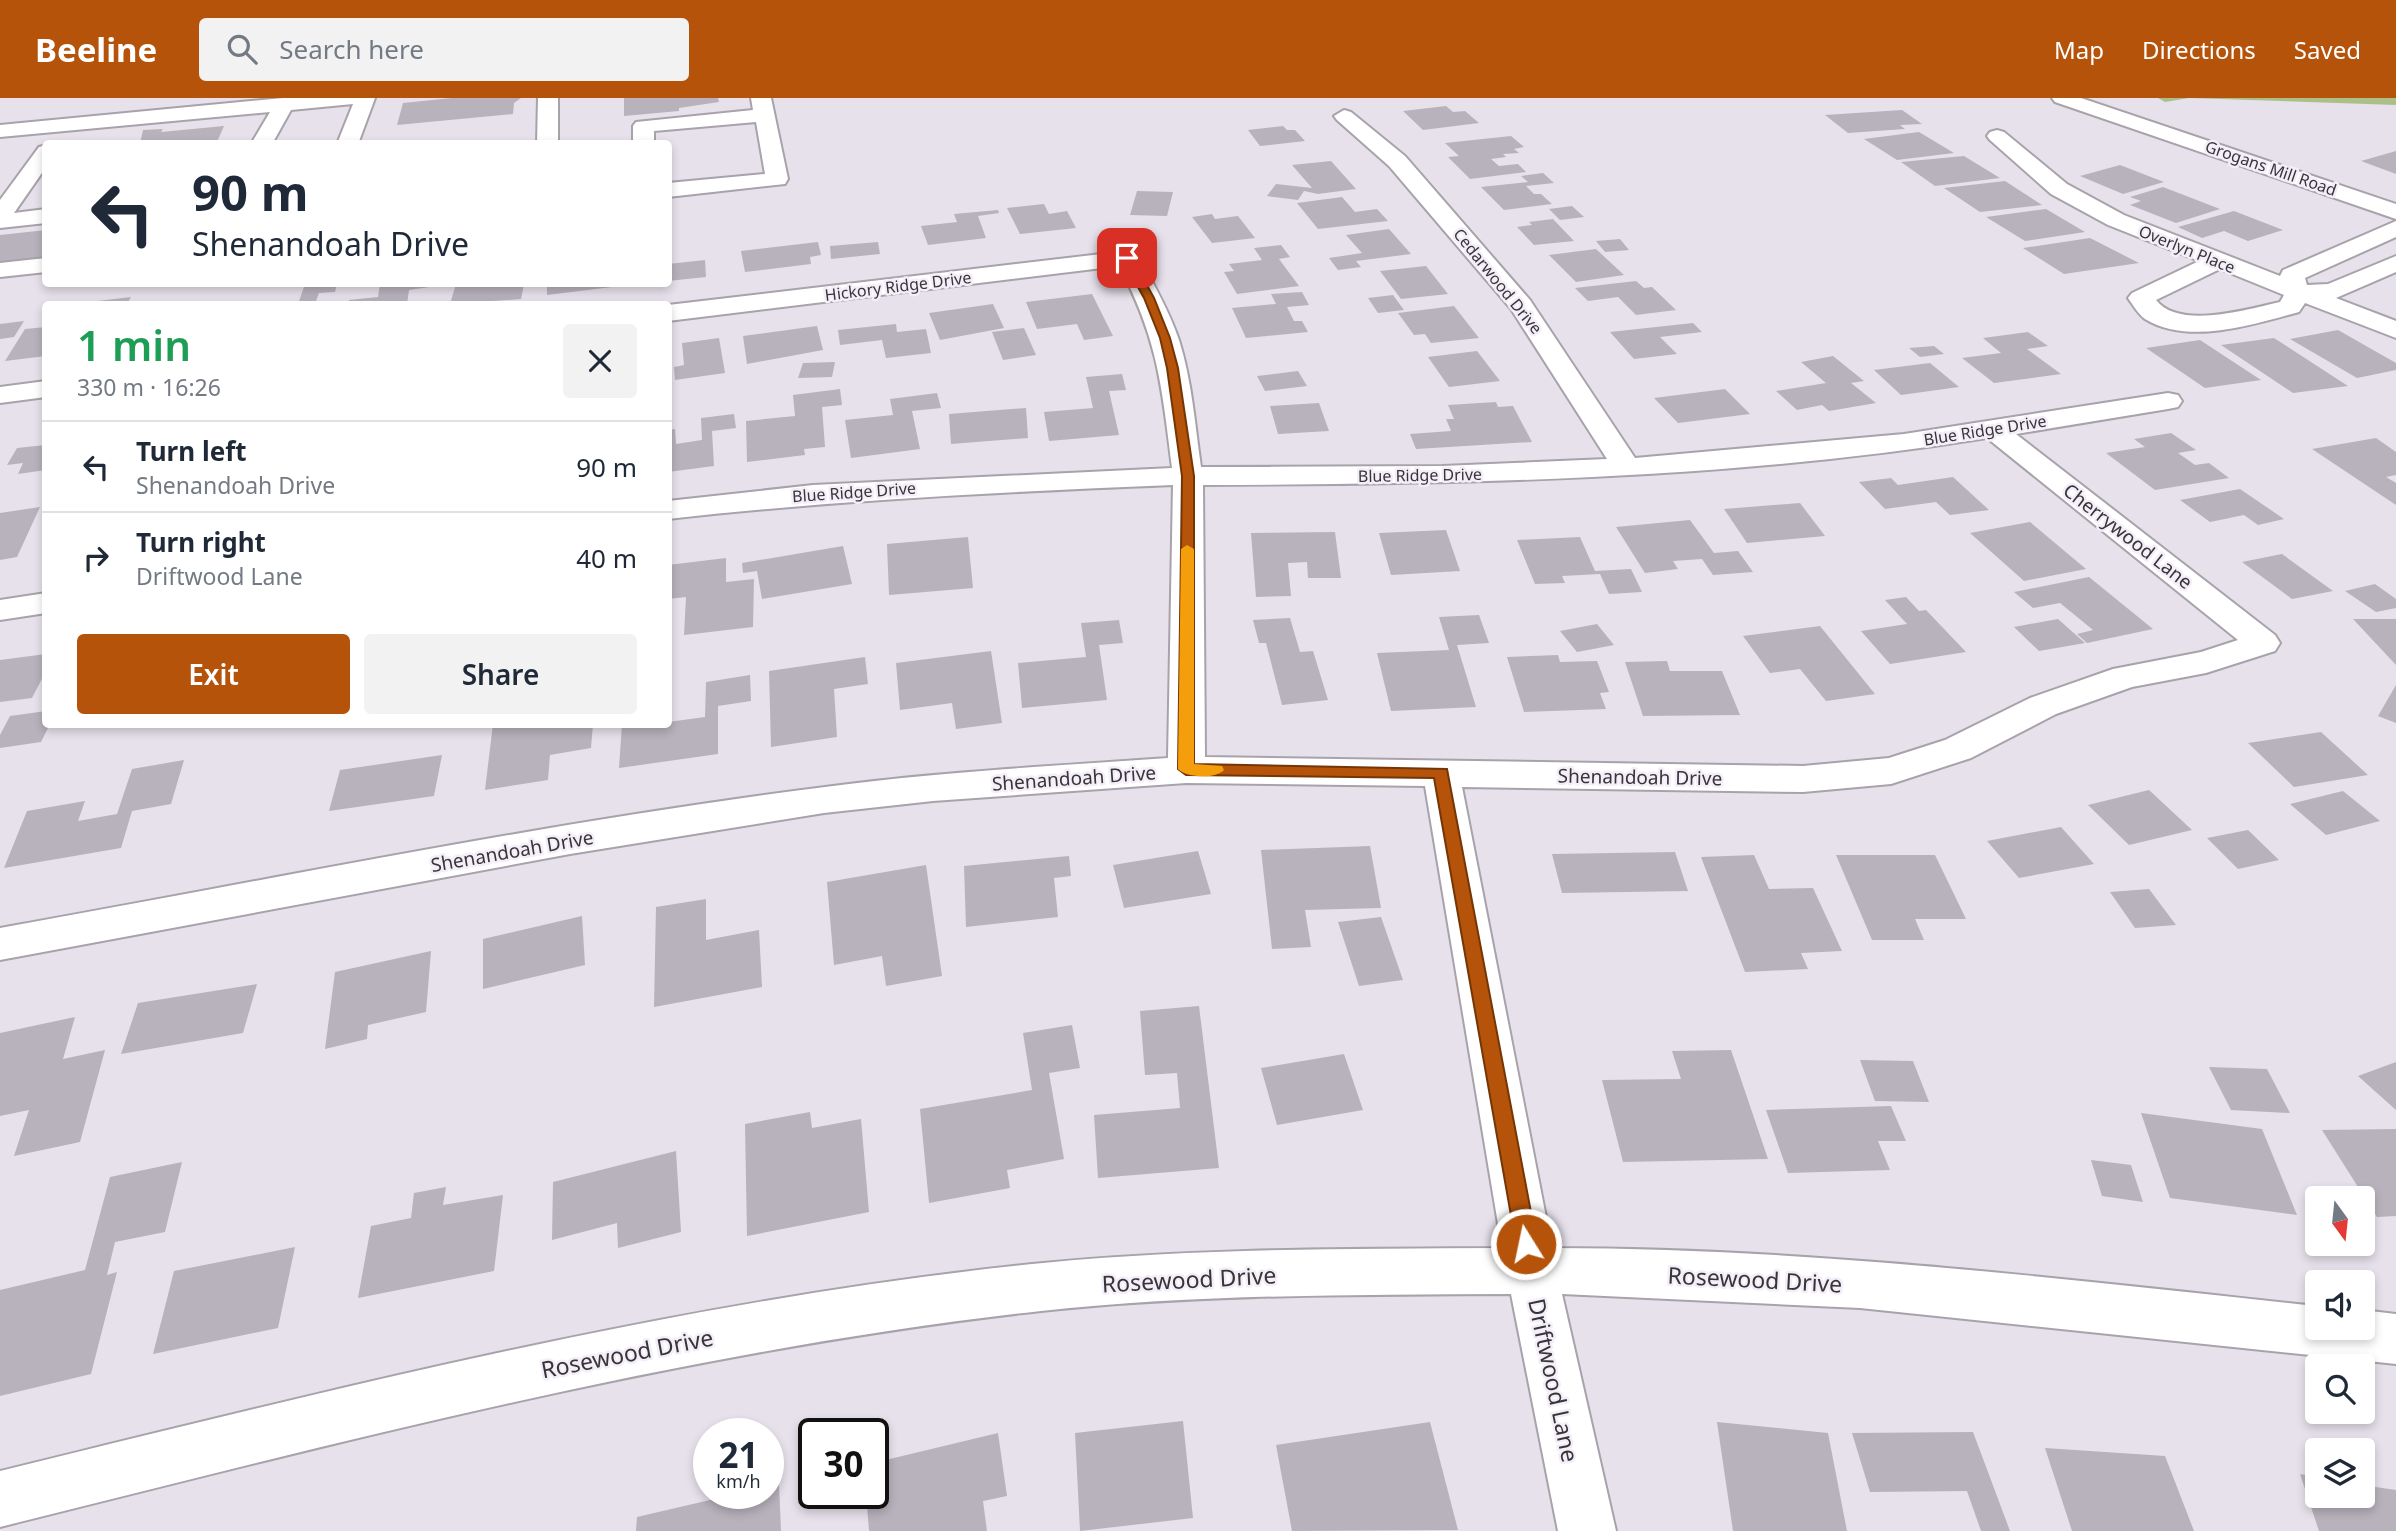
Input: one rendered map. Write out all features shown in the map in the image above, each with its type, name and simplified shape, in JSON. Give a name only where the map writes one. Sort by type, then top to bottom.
[{"type":"street","points":[[65,114],[106,121],[353,98]]},
{"type":"street","points":[[349,140],[366,98]]},
{"type":"street","points":[[547,140],[548,98]]},
{"type":"street","name":"Grogans Mill Road","points":[[2062,98],[2396,212]]},
{"type":"street","name":"Grogans Mill Road","points":[[2092,98],[2145,125]]},
{"type":"street","points":[[0,131],[65,114],[96,101]]},
{"type":"street","points":[[264,140],[284,104]]},
{"type":"street","points":[[644,140],[643,126],[762,107],[777,179],[672,190]]},
{"type":"street","points":[[53,140],[65,114]]},
{"type":"street","name":"Cedarwood Drive","points":[[1344,116],[1397,161],[1521,305],[1627,468]]},
{"type":"street","points":[[94,140],[106,121]]},
{"type":"street","name":"Overlyn Place","points":[[1997,135],[2033,170],[2081,203],[2216,262],[2396,330]]},
{"type":"street","points":[[42,156],[13,189],[0,218],[42,216]]},
{"type":"street","points":[[13,189],[42,188]]},
{"type":"street","points":[[2216,262],[2141,298],[2145,308],[2164,318],[2189,324],[2217,322],[2290,307],[2298,293],[2292,275],[2396,228]]},
{"type":"street","name":"Hickory Ridge Drive","points":[[672,313],[1127,258],[1149,298],[1165,338],[1188,476]]},
{"type":"street","points":[[2298,293],[2332,291],[2396,263]]},
{"type":"street","points":[[0,270],[42,265]]},
{"type":"street","points":[[0,395],[42,390]]},
{"type":"street","name":"Blue Ridge Drive","points":[[672,510],[813,494],[957,485],[1188,476],[1442,475],[1627,468],[1823,453],[1994,430],[2168,401]]},
{"type":"street","name":"Cherrywood Lane","points":[[1994,430],[2263,643]]},
{"type":"street","points":[[1186,769],[1188,476]]},
{"type":"street","points":[[0,610],[42,604]]},
{"type":"street","name":"Shenandoah Drive","points":[[0,944],[570,840],[824,800],[933,788],[1186,769],[1803,779],[1891,771],[1958,749],[2043,706],[2125,677],[2206,662],[2263,643]]},
{"type":"street","name":"Driftwood Lane","points":[[1441,773],[1531,1270],[1587,1531]]},
{"type":"street","name":"Rosewood Drive","points":[[0,1499],[352,1412],[576,1362],[781,1323],[990,1295],[1195,1275],[1531,1270],[1684,1274],[1872,1286],[2396,1339]]},
{"type":"green space","points":[[2158,98],[2189,98],[2165,102]]},
{"type":"green space","points":[[2189,98],[2396,98],[2396,105]]},
{"type":"building","points":[[452,98],[521,98],[514,103],[513,114],[397,125],[403,103]]},
{"type":"building","points":[[624,98],[718,98],[719,102],[679,108],[679,111],[624,116]]},
{"type":"building","points":[[1446,106],[1453,112],[1465,111],[1479,123],[1423,130],[1403,111]]},
{"type":"building","points":[[1902,110],[1922,124],[1900,125],[1905,129],[1848,133],[1825,115]]},
{"type":"building","points":[[224,126],[218,140],[141,140],[143,130],[163,129],[161,132]]},
{"type":"building","points":[[1283,126],[1287,130],[1295,130],[1305,141],[1260,146],[1248,130]]},
{"type":"building","points":[[1919,132],[1954,153],[1897,160],[1864,139]]},
{"type":"building","points":[[1511,136],[1524,147],[1514,149],[1519,153],[1503,154],[1506,157],[1491,159],[1499,166],[1518,164],[1526,172],[1470,179],[1448,157],[1459,156],[1445,143]]},
{"type":"building","points":[[2396,151],[2396,174],[2361,161]]},
{"type":"building","points":[[1964,156],[2000,178],[1935,186],[1901,162]]},
{"type":"building","points":[[1331,161],[1356,189],[1318,194],[1304,191],[1298,200],[1267,196],[1276,184],[1312,188],[1292,165]]},
{"type":"building","points":[[2120,165],[2164,182],[2123,194],[2080,176]]},
{"type":"building","points":[[1543,173],[1554,183],[1526,186],[1552,204],[1504,210],[1481,187],[1528,182],[1521,176]]},
{"type":"building","points":[[2005,181],[2042,205],[1980,212],[1944,188]]},
{"type":"building","points":[[2163,187],[2220,209],[2176,223],[2130,205],[2141,201],[2130,197]]},
{"type":"building","points":[[1137,191],[1173,192],[1167,216],[1130,215]]},
{"type":"building","points":[[1342,197],[1355,212],[1377,209],[1388,221],[1318,229],[1297,203]]},
{"type":"building","points":[[1044,204],[1049,214],[1067,211],[1076,228],[1020,234],[1007,208]]},
{"type":"building","points":[[1572,206],[1584,217],[1560,220],[1549,209]]},
{"type":"building","points":[[2046,209],[2085,232],[2025,241],[1986,217]]},
{"type":"building","points":[[998,210],[999,213],[978,216],[986,238],[928,245],[921,226],[957,222],[954,214]]},
{"type":"building","points":[[2234,211],[2283,230],[2248,241],[2224,231],[2202,238],[2178,227]]},
{"type":"building","points":[[1212,214],[1215,219],[1238,216],[1255,238],[1212,243],[1192,217]]},
{"type":"building","points":[[1553,219],[1574,241],[1534,245],[1517,227],[1532,225],[1529,222]]},
{"type":"building","points":[[1389,229],[1411,254],[1356,261],[1361,267],[1338,270],[1329,258],[1362,253],[1346,235]]},
{"type":"building","points":[[42,230],[42,261],[0,266],[0,235]]},
{"type":"building","points":[[2090,238],[2139,263],[2064,274],[2023,248]]},
{"type":"building","points":[[1620,239],[1629,250],[1605,252],[1596,241]]},
{"type":"building","points":[[818,242],[821,255],[810,257],[811,264],[745,272],[741,251]]},
{"type":"building","points":[[878,242],[880,254],[831,259],[830,246]]},
{"type":"building","points":[[1281,245],[1290,257],[1279,259],[1299,286],[1237,294],[1224,272],[1234,271],[1229,264],[1262,260],[1254,248]]},
{"type":"building","points":[[1596,249],[1624,275],[1576,282],[1549,255]]},
{"type":"building","points":[[705,260],[706,277],[672,281],[672,264]]},
{"type":"building","points":[[1426,266],[1448,294],[1401,299],[1380,271]]},
{"type":"building","points":[[1636,281],[1644,288],[1652,287],[1676,310],[1636,315],[1618,297],[1588,301],[1575,288]]},
{"type":"building","points":[[304,287],[336,287],[335,292],[319,293],[316,301],[299,301]]},
{"type":"building","points":[[380,287],[429,287],[409,290],[407,301],[349,301],[378,297]]},
{"type":"building","points":[[455,287],[523,287],[521,299],[451,301]]},
{"type":"building","points":[[547,287],[612,287],[547,295]]},
{"type":"building","points":[[1302,292],[1309,305],[1287,307],[1294,321],[1302,321],[1308,332],[1246,338],[1232,308],[1276,304],[1271,294]]},
{"type":"building","points":[[1092,294],[1113,336],[1084,340],[1077,324],[1037,329],[1026,302]]},
{"type":"building","points":[[1393,295],[1404,310],[1378,313],[1368,298]]},
{"type":"building","points":[[131,297],[129,301],[97,301]]},
{"type":"building","points":[[993,304],[1004,328],[940,340],[929,313]]},
{"type":"building","points":[[1454,306],[1479,338],[1431,343],[1425,334],[1414,335],[1398,313]]},
{"type":"building","points":[[24,321],[14,337],[0,339],[0,324]]},
{"type":"building","points":[[1693,323],[1702,332],[1660,337],[1677,354],[1634,359],[1610,332]]},
{"type":"building","points":[[896,324],[897,332],[926,329],[931,353],[886,358],[882,340],[840,345],[838,330]]},
{"type":"building","points":[[817,326],[823,350],[747,364],[743,336]]},
{"type":"building","points":[[42,327],[42,356],[5,361],[25,329]]},
{"type":"building","points":[[1024,328],[1036,355],[1003,360],[992,332]]},
{"type":"building","points":[[2338,330],[2396,363],[2396,370],[2357,378],[2290,339]]},
{"type":"building","points":[[2028,332],[2048,346],[2027,349],[2061,374],[1994,383],[1962,358],[2001,353],[1983,338]]},
{"type":"building","points":[[719,338],[725,373],[675,380],[674,367],[684,365],[682,343]]},
{"type":"building","points":[[2274,338],[2348,386],[2293,393],[2221,345]]},
{"type":"building","points":[[2200,340],[2261,380],[2205,388],[2146,348]]},
{"type":"building","points":[[1934,346],[1944,354],[1920,357],[1909,348]]},
{"type":"building","points":[[1477,351],[1500,381],[1449,387],[1428,357]]},
{"type":"building","points":[[1833,356],[1864,381],[1851,383],[1876,403],[1829,411],[1822,405],[1797,410],[1776,391],[1826,383],[1801,362]]},
{"type":"building","points":[[835,362],[832,377],[798,378],[803,363]]},
{"type":"building","points":[[1930,363],[1959,387],[1901,395],[1874,370]]},
{"type":"building","points":[[1298,371],[1307,386],[1265,391],[1257,376]]},
{"type":"building","points":[[1122,374],[1126,390],[1109,391],[1119,435],[1049,441],[1044,412],[1093,408],[1086,377]]},
{"type":"building","points":[[840,389],[842,405],[822,407],[825,447],[804,449],[805,455],[747,462],[746,421],[795,416],[793,395]]},
{"type":"building","points":[[1725,389],[1750,414],[1678,423],[1654,398]]},
{"type":"building","points":[[937,393],[941,408],[912,411],[920,449],[851,458],[845,420],[893,415],[890,399]]},
{"type":"building","points":[[1496,402],[1498,407],[1513,406],[1532,442],[1416,449],[1410,434],[1451,431],[1446,419],[1454,419],[1448,405]]},
{"type":"building","points":[[1319,403],[1329,431],[1278,434],[1270,406]]},
{"type":"building","points":[[1026,408],[1028,438],[951,444],[949,414]]},
{"type":"building","points":[[734,414],[736,428],[712,431],[714,466],[672,471],[672,429],[675,429],[676,444],[702,440],[701,418]]},
{"type":"building","points":[[2171,433],[2196,450],[2178,453],[2195,465],[2209,463],[2229,478],[2155,490],[2106,453],[2145,447],[2134,439]]},
{"type":"building","points":[[2376,438],[2396,452],[2396,475],[2386,477],[2396,483],[2396,505],[2312,449]]},
{"type":"building","points":[[42,445],[42,471],[18,474],[23,463],[7,465],[17,448]]},
{"type":"building","points":[[1953,477],[1989,510],[1950,515],[1936,502],[1885,509],[1859,482],[1891,478],[1898,485]]},
{"type":"building","points":[[2240,489],[2284,519],[2258,525],[2244,515],[2210,522],[2180,500]]},
{"type":"building","points":[[1800,503],[1825,536],[1747,543],[1724,509]]},
{"type":"building","points":[[40,507],[17,557],[0,560],[0,513]]},
{"type":"building","points":[[1690,520],[1714,553],[1738,551],[1753,572],[1713,575],[1702,559],[1673,561],[1678,569],[1645,573],[1616,527]]},
{"type":"building","points":[[2030,522],[2086,569],[2024,581],[1970,533]]},
{"type":"building","points":[[1446,530],[1460,571],[1391,575],[1379,533]]},
{"type":"building","points":[[1335,532],[1341,578],[1308,578],[1307,562],[1288,563],[1291,596],[1256,597],[1251,533]]},
{"type":"building","points":[[968,537],[973,588],[889,595],[887,544]]},
{"type":"building","points":[[1580,537],[1595,571],[1631,569],[1642,592],[1609,594],[1600,574],[1562,576],[1565,583],[1535,584],[1517,540]]},
{"type":"building","points":[[843,546],[852,584],[762,599],[757,571],[743,573],[742,563]]},
{"type":"building","points":[[2282,554],[2333,591],[2292,599],[2242,562]]},
{"type":"building","points":[[726,558],[726,582],[754,579],[753,627],[684,635],[686,597],[672,599],[672,565]]},
{"type":"building","points":[[2089,577],[2153,629],[2087,643],[2077,634],[2093,630],[2060,603],[2033,608],[2014,592]]},
{"type":"building","points":[[2375,584],[2396,599],[2396,608],[2376,612],[2345,591]]},
{"type":"building","points":[[1906,597],[1919,611],[1926,610],[1966,652],[1890,664],[1861,631],[1907,624],[1885,600]]},
{"type":"building","points":[[1479,615],[1489,643],[1457,645],[1476,707],[1391,711],[1377,653],[1449,650],[1439,617]]},
{"type":"building","points":[[1290,618],[1300,652],[1313,651],[1328,700],[1282,705],[1266,643],[1259,643],[1253,620]]},
{"type":"building","points":[[2058,619],[2085,643],[2039,651],[2014,627]]},
{"type":"building","points":[[2353,619],[2396,619],[2396,665]]},
{"type":"building","points":[[1119,620],[1123,643],[1099,645],[1107,700],[1022,708],[1018,663],[1086,657],[1081,623]]},
{"type":"building","points":[[1597,624],[1614,645],[1577,652],[1560,631]]},
{"type":"building","points":[[1820,626],[1875,694],[1826,701],[1800,669],[1770,673],[1743,636]]},
{"type":"building","points":[[991,651],[1002,723],[956,729],[952,703],[900,710],[896,663]]},
{"type":"building","points":[[42,655],[42,679],[32,698],[0,702],[0,660]]},
{"type":"building","points":[[1558,655],[1560,662],[1597,661],[1609,692],[1600,693],[1606,709],[1524,712],[1507,657]]},
{"type":"building","points":[[865,657],[868,684],[834,689],[837,737],[771,747],[769,671]]},
{"type":"building","points":[[1667,661],[1670,671],[1722,671],[1740,715],[1643,716],[1625,662]]},
{"type":"building","points":[[750,675],[751,701],[718,706],[718,754],[619,768],[622,728],[672,728],[672,721],[705,717],[706,682]]},
{"type":"building","points":[[2396,685],[2396,723],[2378,716]]},
{"type":"building","points":[[42,712],[42,728],[48,728],[41,742],[0,748],[0,735],[10,716]]},
{"type":"building","points":[[493,728],[593,728],[591,748],[550,755],[548,780],[485,790]]},
{"type":"building","points":[[2321,732],[2368,775],[2294,787],[2248,743]]},
{"type":"building","points":[[442,755],[434,796],[329,811],[340,770]]},
{"type":"building","points":[[184,760],[171,804],[132,811],[121,848],[4,868],[27,811],[85,801],[78,821],[117,814],[132,769]]},
{"type":"building","points":[[2149,790],[2192,830],[2129,845],[2088,805]]},
{"type":"building","points":[[2343,791],[2380,821],[2326,835],[2290,804]]},
{"type":"building","points":[[2061,827],[2094,864],[2019,878],[1987,841]]},
{"type":"building","points":[[2248,830],[2279,860],[2238,869],[2207,838]]},
{"type":"building","points":[[1370,846],[1381,908],[1305,910],[1311,947],[1272,949],[1261,850]]},
{"type":"building","points":[[1198,851],[1211,894],[1124,908],[1113,865]]},
{"type":"building","points":[[1675,852],[1688,891],[1562,893],[1552,854]]},
{"type":"building","points":[[1754,855],[1769,889],[1813,888],[1842,951],[1801,953],[1808,969],[1745,972],[1701,857]]},
{"type":"building","points":[[1836,855],[1935,855],[1966,919],[1915,919],[1924,940],[1872,940]]},
{"type":"building","points":[[1069,856],[1071,876],[1054,878],[1058,917],[966,927],[964,866]]},
{"type":"building","points":[[926,865],[942,976],[886,986],[882,956],[834,965],[827,882]]},
{"type":"building","points":[[2149,889],[2176,925],[2135,928],[2110,892]]},
{"type":"building","points":[[706,899],[706,940],[759,930],[762,987],[654,1007],[656,907]]},
{"type":"building","points":[[582,916],[585,965],[483,989],[483,939]]},
{"type":"building","points":[[1381,917],[1403,980],[1359,986],[1338,922]]},
{"type":"building","points":[[431,951],[426,1012],[368,1025],[367,1039],[325,1049],[335,972]]},
{"type":"building","points":[[257,984],[243,1033],[121,1054],[138,1003]]},
{"type":"building","points":[[1199,1006],[1219,1168],[1098,1178],[1094,1115],[1180,1108],[1177,1073],[1145,1075],[1140,1011]]},
{"type":"building","points":[[75,1017],[63,1059],[105,1050],[80,1142],[14,1156],[29,1110],[0,1116],[0,1033]]},
{"type":"building","points":[[1072,1025],[1080,1068],[1049,1073],[1064,1159],[1007,1170],[1010,1188],[929,1203],[920,1109],[1032,1090],[1023,1033]]},
{"type":"building","points":[[1731,1050],[1768,1159],[1623,1162],[1602,1080],[1681,1079],[1672,1051]]},
{"type":"building","points":[[1344,1054],[1363,1110],[1277,1125],[1261,1068]]},
{"type":"building","points":[[1860,1060],[1913,1061],[1929,1102],[1875,1101]]},
{"type":"building","points":[[2396,1062],[2396,1110],[2358,1076]]},
{"type":"building","points":[[2209,1067],[2267,1069],[2290,1113],[2231,1110]]},
{"type":"building","points":[[1891,1106],[1906,1141],[1878,1141],[1890,1170],[1788,1173],[1766,1110]]},
{"type":"building","points":[[810,1112],[812,1128],[861,1119],[869,1212],[747,1236],[745,1124]]},
{"type":"building","points":[[2141,1113],[2262,1129],[2297,1215],[2170,1198]]},
{"type":"building","points":[[2396,1129],[2396,1216],[2377,1217],[2375,1186],[2357,1186],[2322,1130]]},
{"type":"building","points":[[676,1151],[681,1232],[618,1248],[617,1223],[552,1240],[553,1182]]},
{"type":"building","points":[[2091,1160],[2131,1165],[2143,1202],[2102,1196]]},
{"type":"building","points":[[182,1162],[165,1232],[115,1242],[107,1275],[117,1272],[91,1374],[0,1396],[0,1290],[85,1270],[110,1177]]},
{"type":"building","points":[[446,1187],[443,1205],[503,1195],[494,1271],[358,1298],[371,1226],[411,1218],[414,1193]]},
{"type":"building","points":[[295,1247],[278,1328],[153,1354],[174,1271]]},
{"type":"building","points":[[1183,1421],[1193,1518],[1080,1531],[1075,1433]]},
{"type":"building","points":[[1430,1422],[1458,1530],[1292,1531],[1276,1445]]},
{"type":"building","points":[[1717,1422],[1828,1433],[1847,1531],[1733,1531]]},
{"type":"building","points":[[1973,1432],[2010,1531],[1981,1531],[1967,1491],[1870,1492],[1852,1433]]},
{"type":"building","points":[[998,1433],[1007,1496],[983,1501],[987,1531],[869,1531],[867,1509],[889,1509],[889,1459]]},
{"type":"building","points":[[2045,1448],[2165,1456],[2194,1531],[2072,1531]]},
{"type":"building","points":[[2300,1474],[2305,1475],[2305,1489]]},
{"type":"building","points":[[2375,1487],[2396,1490],[2396,1531],[2319,1531],[2311,1508],[2375,1508]]},
{"type":"building","points":[[693,1504],[693,1509],[780,1509],[781,1531],[636,1531],[637,1517]]},
{"type":"slow traffic","points":[[1187,549],[1186,769],[1217,770]]},
{"type":"route","points":[[1127,258],[1149,298],[1165,338],[1188,476],[1186,769],[1441,773],[1526,1244]]}]
